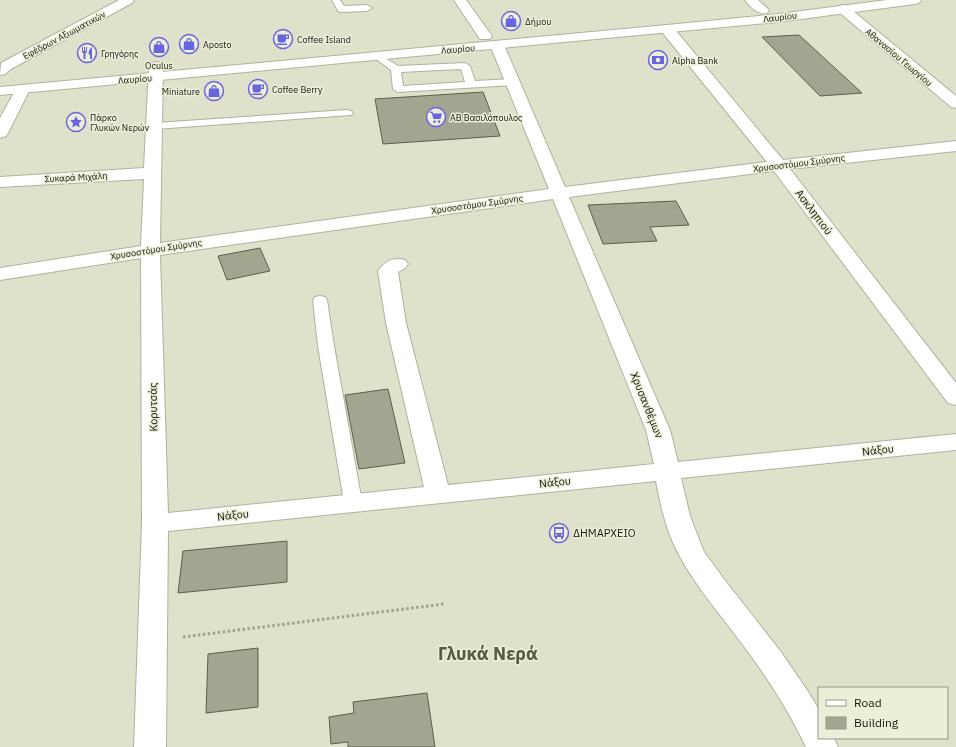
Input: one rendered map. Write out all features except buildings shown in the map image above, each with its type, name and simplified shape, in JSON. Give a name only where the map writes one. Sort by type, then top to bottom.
[{"type":"street","name":"Εφέδρων Αξιωματικών","points":[[0,70],[128,0]]},
{"type":"street","name":"Χρυσανθέμων","points":[[460,0],[491,41],[513,82],[559,192],[578,241],[658,430],[668,470],[675,510],[687,544],[698,564],[783,678],[805,713],[822,747]]},
{"type":"street","points":[[751,0],[764,10]]},
{"type":"street","name":"Λαυρίου","points":[[0,80],[156,72],[377,56],[491,41],[764,10],[915,0]]},
{"type":"street","name":"Λαυρίου","points":[[0,91],[156,72],[491,41],[667,29],[841,5]]},
{"type":"street","name":"Αθανασίου Γεωργίου","points":[[841,5],[956,104]]},
{"type":"street","name":"Ασκληπιού","points":[[667,29],[778,165],[956,398]]},
{"type":"street","name":"Κορυτσάς","points":[[150,747],[155,523],[150,250],[156,72]]},
{"type":"street","points":[[0,133],[23,89]]},
{"type":"street","name":"Χρυσοστόμου Σμύρνης","points":[[0,274],[150,250],[559,192],[778,165],[956,146]]},
{"type":"street","name":"Συκαρά Μιχάλη","points":[[0,182],[152,172]]},
{"type":"street","points":[[398,264],[388,271],[396,323],[438,494]]},
{"type":"street","name":"Νάξου","points":[[155,523],[956,442]]},
{"type":"lane","points":[[336,0],[341,9],[367,8]]},
{"type":"lane","points":[[377,56],[396,69],[465,66],[471,84]]},
{"type":"lane","points":[[396,69],[398,88],[513,82]]},
{"type":"lane","points":[[155,126],[347,112]]},
{"type":"lane","points":[[320,300],[326,346],[353,502]]},
{"type":"path","points":[[152,641],[444,604]]},
{"type":"place","name":"Δήμου","points":[[511,21]]},
{"type":"place","name":"Coffee Island","points":[[283,39]]},
{"type":"place","name":"Aposto","points":[[189,44]]},
{"type":"place","name":"Oculus","points":[[159,47]]},
{"type":"place","name":"Γρηγόρης","points":[[87,53]]},
{"type":"place","name":"Alpha Bank","points":[[658,60]]},
{"type":"place","name":"Coffee Berry","points":[[258,89]]},
{"type":"place","name":"Miniature","points":[[214,91]]},
{"type":"place","name":"ΑΒ Βασιλόπουλος","points":[[436,117]]},
{"type":"place","name":"Πάρκο Γλυκών Νερών","points":[[76,122]]},
{"type":"place","name":"ΔΗΜΑΡΧΕΙΟ","points":[[559,533]]},
{"type":"district","name":"Γλυκά Νερά","points":[[488,653]]}]
